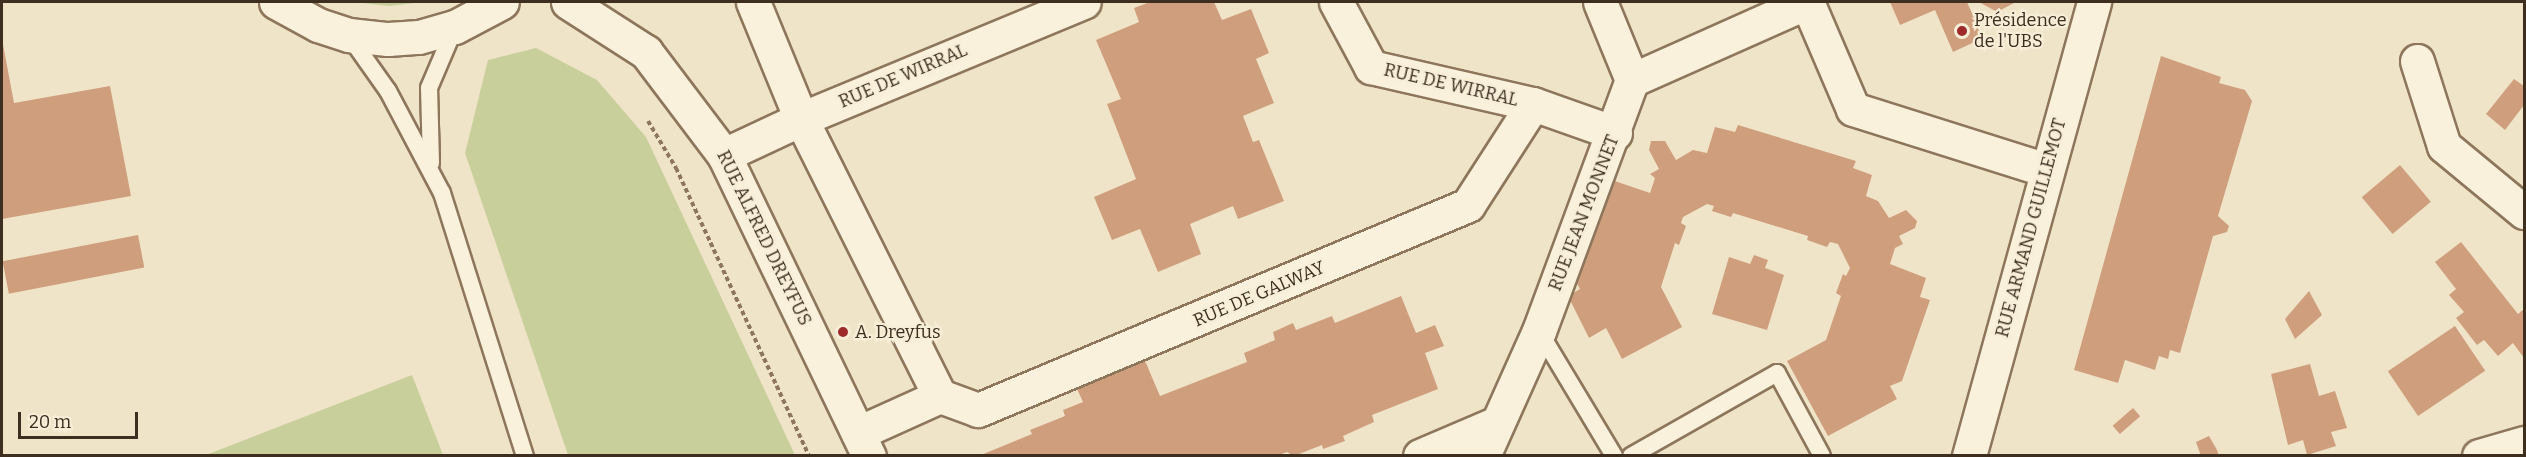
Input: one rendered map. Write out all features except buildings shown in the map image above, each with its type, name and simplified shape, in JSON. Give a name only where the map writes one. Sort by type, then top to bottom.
[{"type":"street","points":[[276,2],[318,25],[348,35],[388,39],[419,37],[455,27],[502,2]]},
{"type":"street","name":"RUE ALFRED DREYFUS","points":[[568,2],[646,52],[724,154],[863,444]]},
{"type":"street","points":[[753,2],[801,119],[940,396],[863,444]]},
{"type":"street","name":"RUE DE WIRRAL","points":[[724,154],[801,119],[1084,2]]},
{"type":"street","name":"RUE DE WIRRAL","points":[[1336,2],[1371,66],[1533,104]]},
{"type":"street","points":[[1600,2],[1632,80],[1808,3],[1853,109],[2047,170]]},
{"type":"street","name":"RUE ARMAND GUILLEMOT","points":[[1969,456],[2094,2]]},
{"type":"street","points":[[2417,61],[2444,146],[2524,212]]},
{"type":"street","name":"RUE JEAN MONNET","points":[[1484,456],[1539,331],[1615,133],[1632,80]]},
{"type":"street","points":[[1533,104],[1615,133]]},
{"type":"street","name":"RUE DE GALWAY","points":[[940,396],[978,410],[1468,205],[1533,104]]},
{"type":"street","points":[[1420,456],[1497,423]]},
{"type":"street","points":[[2479,456],[2524,442]]},
{"type":"lane","points":[[431,167],[429,88],[455,27]]},
{"type":"lane","points":[[348,35],[388,90],[431,167],[525,456]]},
{"type":"lane","points":[[1539,331],[1614,456]]},
{"type":"lane","points":[[1631,456],[1777,372],[1822,456]]},
{"type":"path","points":[[646,118],[676,168],[809,456]]},
{"type":"path","points":[[1528,456],[1534,456]]},
{"type":"green space","points":[[353,2],[423,2],[389,6]]},
{"type":"green space","points":[[536,48],[597,80],[646,137],[795,455],[568,455],[465,153],[488,60]]},
{"type":"green space","points":[[412,375],[443,455],[206,455]]},
{"type":"place","name":"Présidence de l'UBS","points":[[1962,31]]},
{"type":"place","name":"A. Dreyfus","points":[[843,332]]}]
